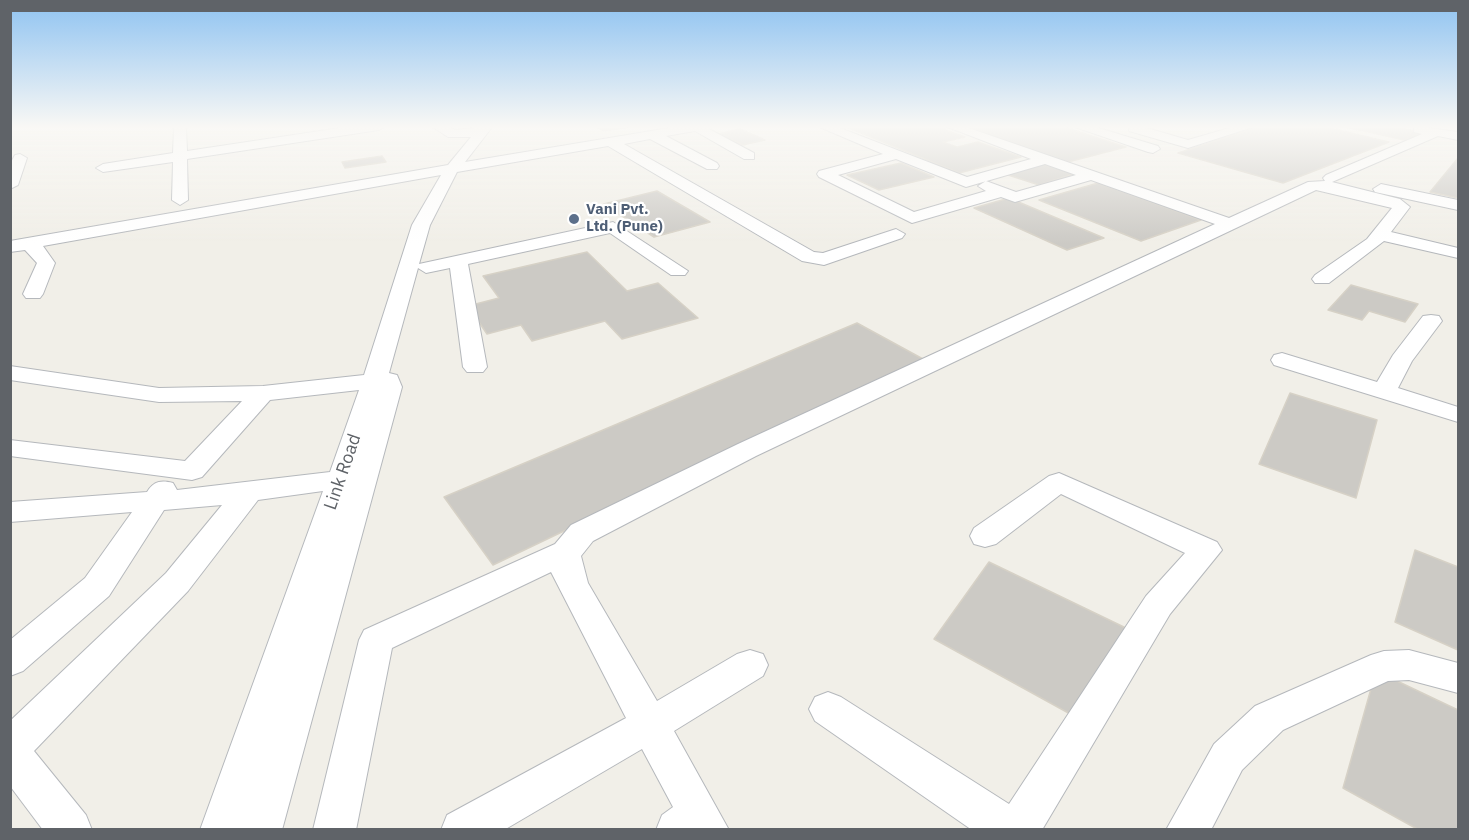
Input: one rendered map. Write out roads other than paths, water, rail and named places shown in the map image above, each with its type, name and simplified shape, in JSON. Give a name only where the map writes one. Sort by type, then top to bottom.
[{"type":"street","points":[[10,185],[17,165]]},
{"type":"street","points":[[103,168],[123,165]]},
{"type":"street","points":[[180,165],[180,200]]},
{"type":"street","points":[[360,169],[403,165]]},
{"type":"street","points":[[16,248],[365,183],[435,165]]},
{"type":"street","name":"Link Road","points":[[260,830],[383,381],[420,225],[449,165]]},
{"type":"street","name":"Link Road","points":[[221,830],[340,480],[383,381],[426,267],[437,219],[448,196],[451,165]]},
{"type":"street","points":[[651,165],[809,257],[824,259],[896,234]]},
{"type":"street","points":[[857,165],[824,174],[912,218],[1001,192]]},
{"type":"street","points":[[922,165],[959,180],[972,181],[1016,197],[1092,176]]},
{"type":"street","points":[[972,181],[1025,165]]},
{"type":"street","points":[[1063,165],[1230,224]]},
{"type":"street","points":[[1360,165],[1331,178],[1458,205]]},
{"type":"street","points":[[334,830],[376,640],[565,552],[582,533],[736,455],[1313,185],[1323,185],[1399,204],[1401,209],[1380,235],[1350,261],[1322,279]]},
{"type":"street","points":[[426,267],[613,227],[678,271]]},
{"type":"street","points":[[1380,235],[1458,253]]},
{"type":"street","points":[[16,248],[43,256],[46,263],[33,294]]},
{"type":"street","points":[[458,260],[475,367]]},
{"type":"street","points":[[1384,392],[1401,360],[1431,321]]},
{"type":"street","points":[[1282,360],[1458,415]]},
{"type":"street","points":[[10,373],[159,395],[263,393],[383,381]]},
{"type":"street","points":[[10,448],[192,471],[263,393]]},
{"type":"street","points":[[10,661],[97,587],[158,500],[172,468]]},
{"type":"street","points":[[10,512],[249,492],[340,480]]},
{"type":"street","points":[[985,536],[1059,482],[1206,550],[1158,605],[1017,830]]},
{"type":"street","points":[[71,830],[41,795],[10,750],[177,582],[249,492]]},
{"type":"street","points":[[565,552],[564,564],[572,585],[650,725],[695,824]]},
{"type":"street","points":[[1187,830],[1228,758],[1269,718],[1384,666],[1409,664],[1458,678]]},
{"type":"street","points":[[462,830],[650,725],[750,665]]},
{"type":"street","points":[[828,709],[1010,830]]},
{"type":"place","name":"Vani Pvt. Ltd. (Pune)","points":[[574,219]]}]
